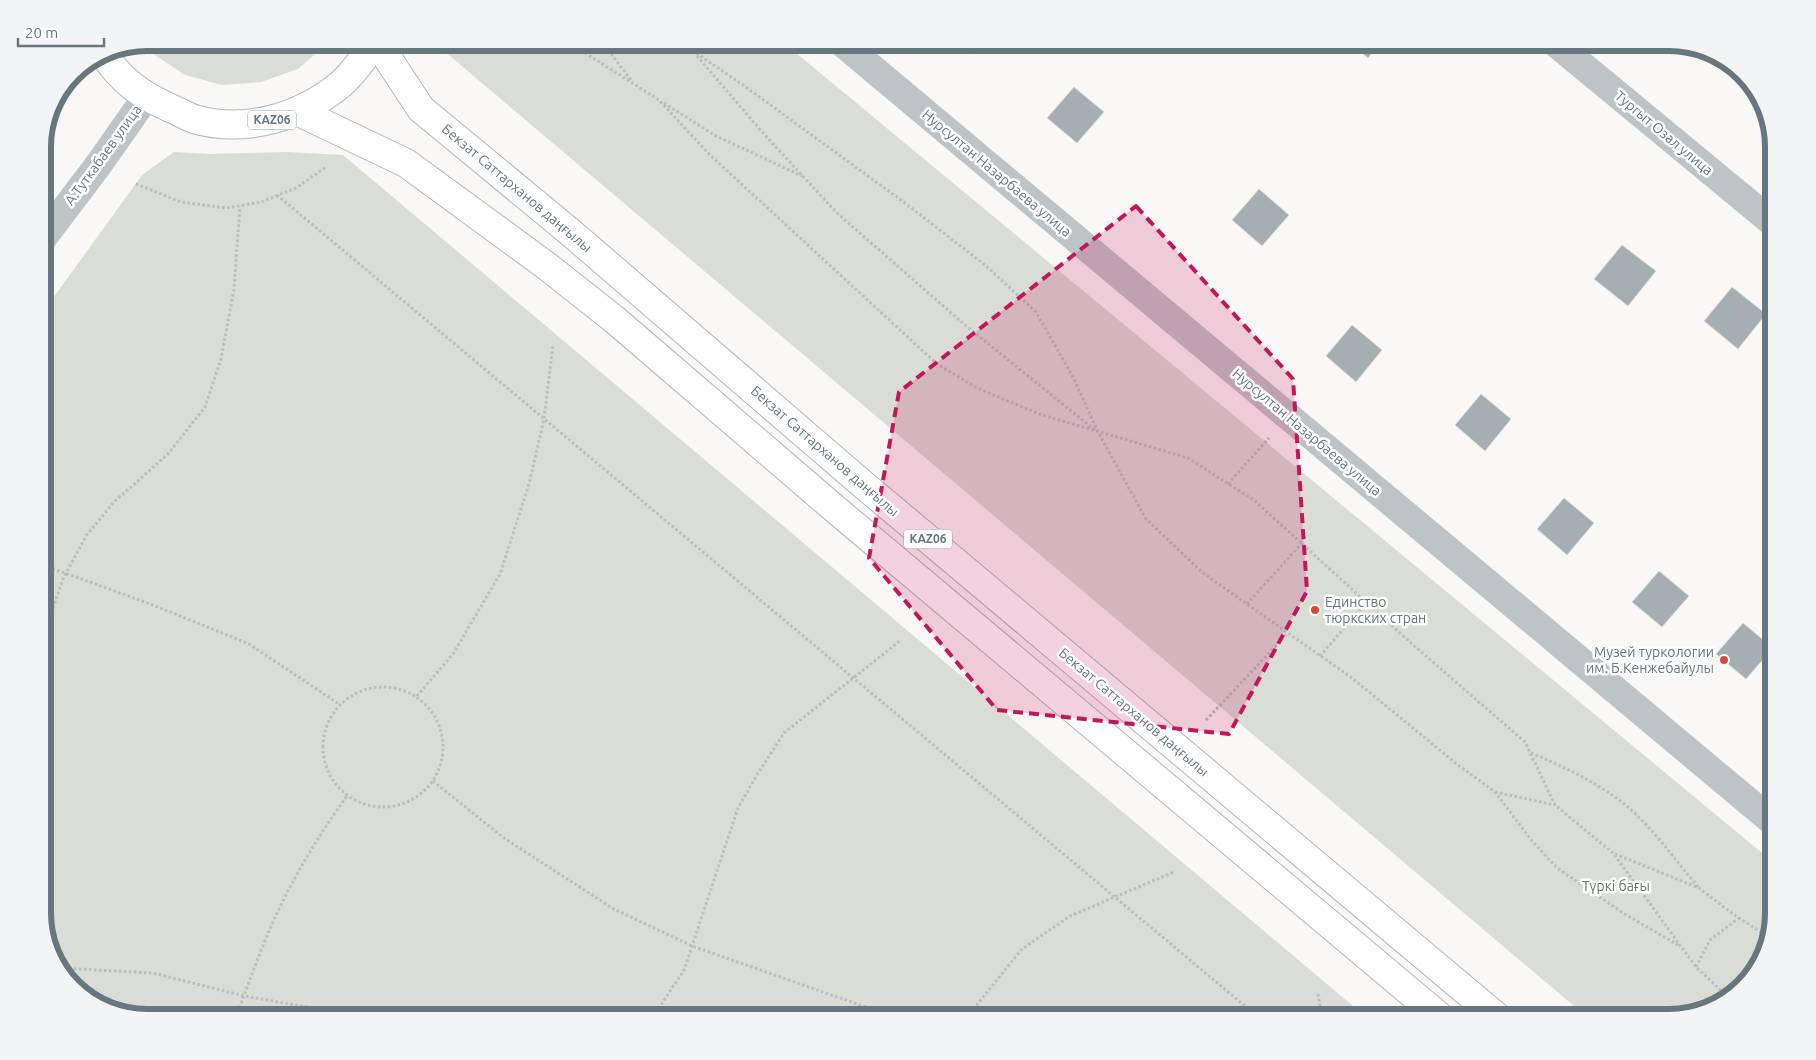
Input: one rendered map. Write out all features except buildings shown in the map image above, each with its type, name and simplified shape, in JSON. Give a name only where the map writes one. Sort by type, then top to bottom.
[{"type":"main road","name":"KАZ06","points":[[107,60],[126,82],[146,97],[194,119],[246,124],[272,120],[297,111],[321,99],[342,83],[370,51]]},
{"type":"main road","name":"Бекзат Саттарханов даңғылы","points":[[382,51],[421,109],[570,232],[859,481],[1486,1009]]},
{"type":"main road","name":"KАZ06","points":[[297,111],[406,163],[608,314],[835,509],[1429,1009]]},
{"type":"street","name":"Нурсултан Назарбаева улица","points":[[852,51],[1765,814]]},
{"type":"street","name":"Тургыт Озал улица","points":[[1565,51],[1765,216]]},
{"type":"street","name":"А.Туткабаев улица","points":[[51,227],[146,97]]},
{"type":"path","points":[[582,51],[714,135],[804,177]]},
{"type":"path","points":[[609,51],[632,82]]},
{"type":"path","points":[[694,52],[763,134],[837,213],[957,318],[1098,432]]},
{"type":"path","points":[[694,52],[743,85],[912,209],[985,265],[1036,312],[1073,377],[1098,432],[1146,519],[1204,573],[1352,678],[1458,765],[1495,792],[1532,841],[1557,868],[1624,913],[1681,946]]},
{"type":"path","points":[[659,100],[710,155],[937,364],[977,388],[1039,414],[1188,458],[1255,501],[1366,603],[1525,742],[1554,805],[1613,853],[1696,967],[1723,992]]},
{"type":"path","points":[[136,184],[181,202],[226,208],[262,202],[278,196],[296,188],[326,167]]},
{"type":"path","points":[[278,196],[1247,1009]]},
{"type":"path","points":[[51,615],[66,574],[86,536],[114,502],[168,454],[205,407],[221,358],[234,289],[240,206]]},
{"type":"path","points":[[417,696],[453,654],[500,574],[529,484],[544,419],[553,345]]},
{"type":"path","points":[[1228,484],[1288,416]]},
{"type":"path","points":[[1247,604],[1302,544]]},
{"type":"path","points":[[51,568],[249,644],[339,704]]},
{"type":"path","points":[[1320,656],[1366,603]]},
{"type":"path","points":[[1206,720],[1288,633]]},
{"type":"path","points":[[659,1009],[684,970],[738,808],[784,733],[901,640]]},
{"type":"path","points":[[376,686],[397,688],[417,696],[431,709],[440,726],[444,745],[441,764],[433,781],[420,795],[402,804],[383,808],[364,805],[347,796],[332,781],[324,762],[322,741],[327,721],[339,704],[356,692],[376,686]]},
{"type":"path","points":[[1530,753],[1576,773],[1620,800],[1646,825],[1699,888],[1762,933]]},
{"type":"path","points":[[433,781],[504,838],[612,908],[692,946],[869,1009]]},
{"type":"path","points":[[1495,792],[1554,805]]},
{"type":"path","points":[[239,1009],[263,946],[289,888],[320,834],[347,796]]},
{"type":"path","points":[[1613,853],[1699,888]]},
{"type":"path","points":[[974,1009],[1022,949],[1070,916],[1174,872]]},
{"type":"path","points":[[1696,967],[1710,940],[1739,918]]},
{"type":"path","points":[[69,969],[154,973],[244,996],[319,1009]]},
{"type":"path","points":[[1318,994],[1320,1009]]},
{"type":"highlighted area","points":[[1136,206],[1293,379],[1307,591],[1229,734],[997,710],[869,558],[899,392]]},
{"type":"green space","points":[[149,51],[319,51],[298,69],[261,82],[222,85],[185,75]]},
{"type":"green space","name":"Түркі бағы","points":[[444,51],[794,51],[1765,855],[1764,925],[1752,961],[1737,981],[1717,996],[1681,1008],[1578,1009]]},
{"type":"green space","points":[[174,152],[210,154],[288,152],[343,155],[1357,1009],[147,1009],[122,1005],[99,996],[79,981],[67,966],[56,944],[51,919],[51,301],[142,175]]},
{"type":"place","name":"Единство тюркских стран","points":[[1315,610]]},
{"type":"place","name":"Музей туркологии им. Б.Кенжебайулы","points":[[1724,660]]}]
